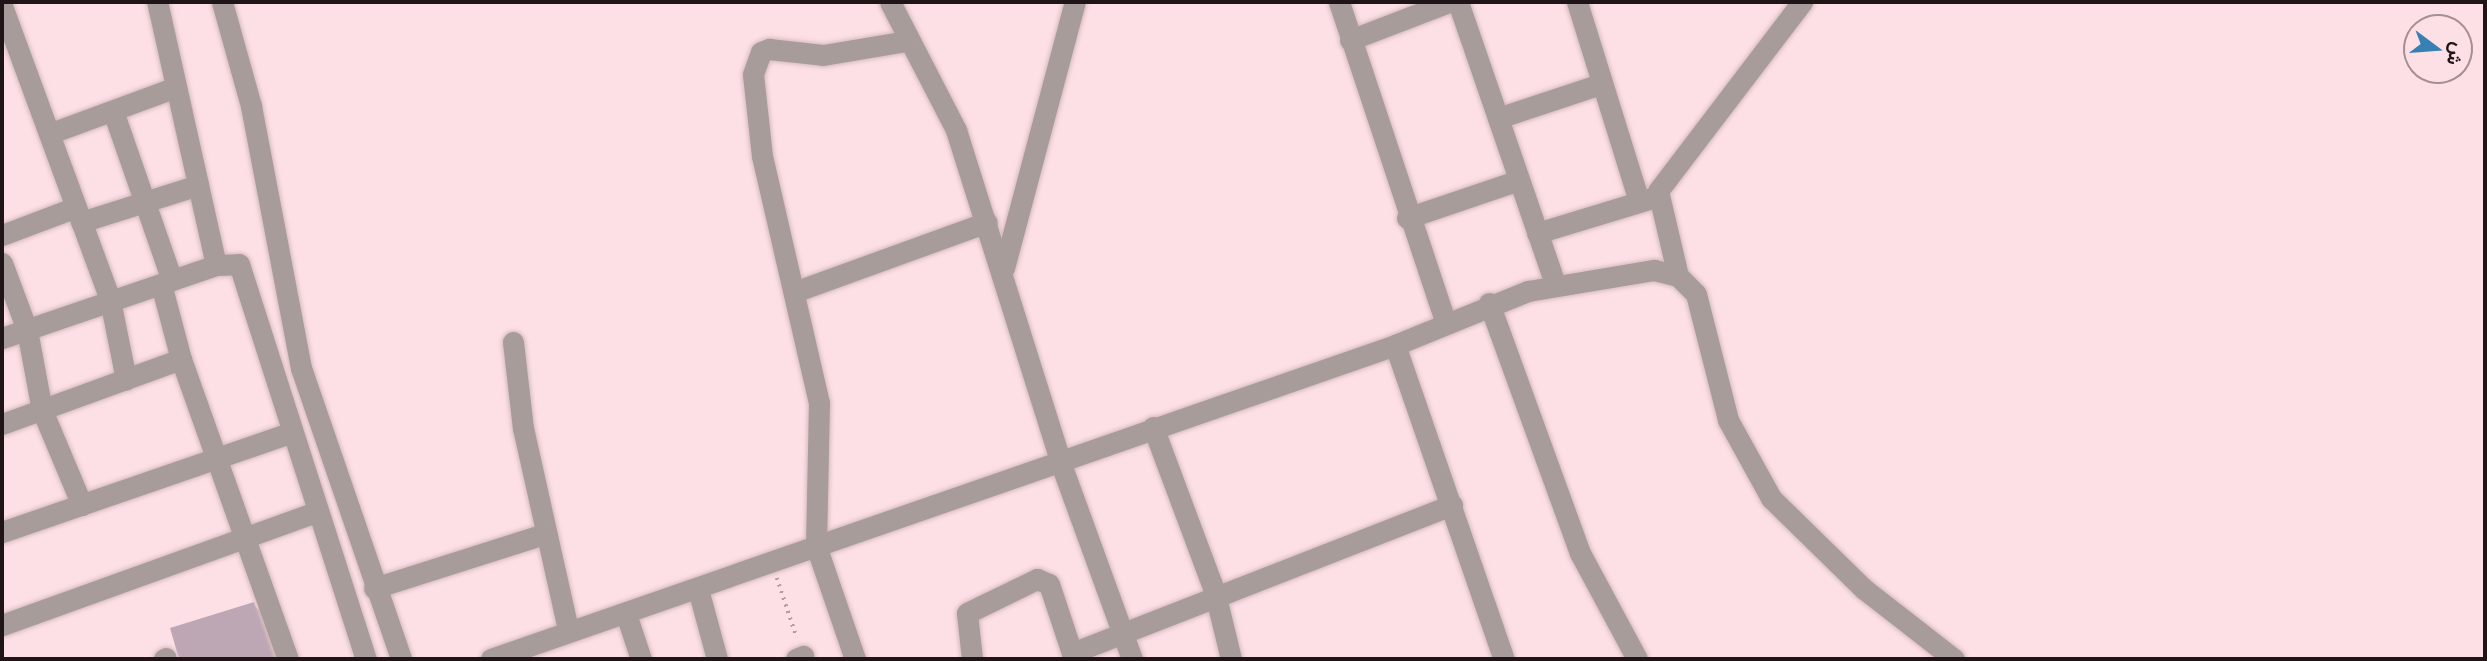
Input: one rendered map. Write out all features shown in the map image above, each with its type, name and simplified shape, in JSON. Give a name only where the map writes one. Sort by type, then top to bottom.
[{"type":"street","points":[[158,2],[216,265]]},
{"type":"street","points":[[222,2],[251,106],[301,368],[374,588],[401,659]]},
{"type":"street","points":[[890,2],[956,130],[1003,268],[1061,464],[1132,659]]},
{"type":"street","points":[[1003,268],[1075,2]]},
{"type":"street","points":[[1339,2],[1407,218],[1445,320]]},
{"type":"street","points":[[1350,40],[1449,2]]},
{"type":"street","points":[[1458,2],[1556,286]]},
{"type":"street","points":[[1577,2],[1601,84],[1678,276],[1696,294],[1728,419],[1771,498],[1864,589],[1954,659]]},
{"type":"street","points":[[1537,233],[1648,199],[1802,2]]},
{"type":"street","points":[[5,8],[110,300],[126,379]]},
{"type":"street","points":[[855,659],[816,546],[818,403],[762,156],[755,62],[769,50],[823,55],[908,41]]},
{"type":"street","points":[[1498,118],[1601,84]]},
{"type":"street","points":[[51,134],[176,88]]},
{"type":"street","points":[[113,111],[167,282],[181,359],[248,540],[288,659]]},
{"type":"street","points":[[1407,218],[1519,180]]},
{"type":"street","points":[[2,235],[79,215],[142,203],[198,185]]},
{"type":"street","points":[[794,292],[988,222]]},
{"type":"street","points":[[2,263],[27,330],[42,410],[82,505]]},
{"type":"street","points":[[2,338],[216,265],[239,264],[290,433],[366,659]]},
{"type":"street","points":[[492,659],[568,630],[626,614],[698,589],[772,560],[1061,464],[1153,427],[1395,345],[1445,320],[1489,303],[1556,286],[1654,271],[1678,276]]},
{"type":"street","points":[[1489,303],[1580,553],[1637,659]]},
{"type":"street","points":[[513,342],[544,534],[568,630]]},
{"type":"street","points":[[1395,345],[1504,659]]},
{"type":"street","points":[[2,424],[181,359]]},
{"type":"street","points":[[1153,427],[1214,593],[1231,659]]},
{"type":"street","points":[[2,532],[290,433]]},
{"type":"street","points":[[972,659],[967,613],[1037,579],[1049,584],[1073,656],[1122,631],[1214,593],[1452,505]]},
{"type":"street","points":[[2,625],[248,540],[316,512]]},
{"type":"street","points":[[374,588],[544,534]]},
{"type":"street","points":[[698,589],[718,659]]},
{"type":"street","points":[[626,614],[641,659]]},
{"type":"path","points":[[772,560],[799,658]]},
{"type":"building","points":[[254,602],[274,659],[179,659],[170,628]]}]
